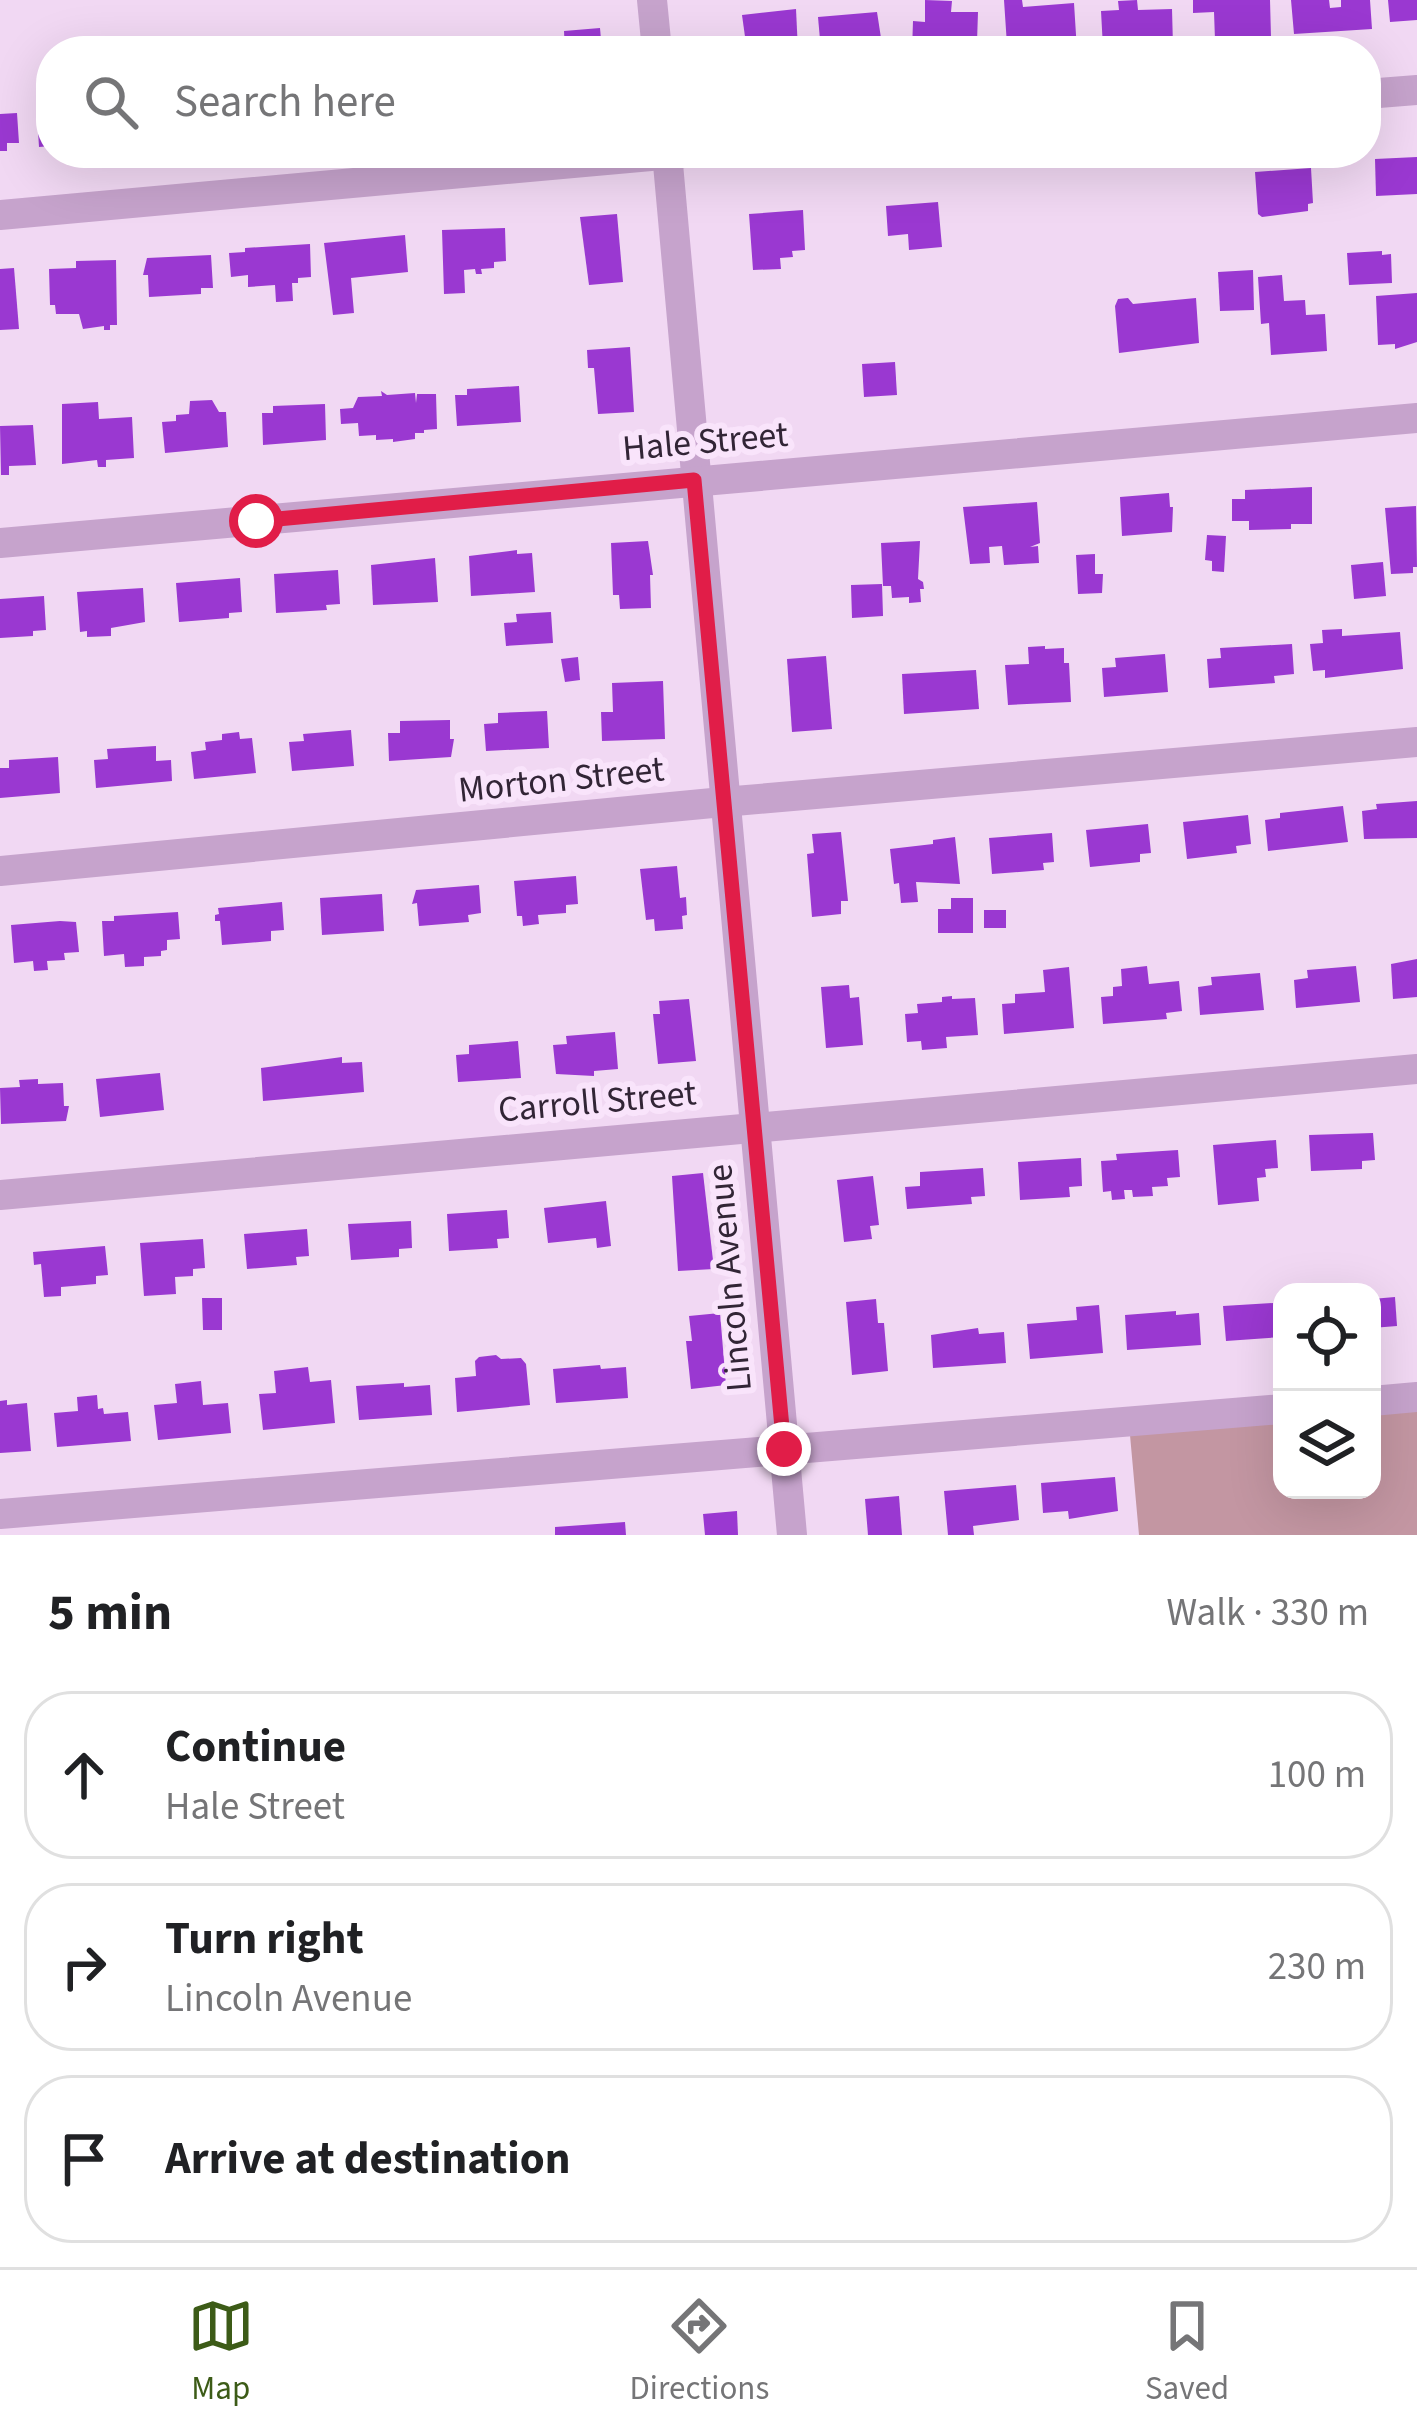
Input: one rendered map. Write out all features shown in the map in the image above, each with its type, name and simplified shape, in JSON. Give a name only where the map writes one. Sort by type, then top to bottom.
[{"type":"street","points":[[652,0],[656,36]]},
{"type":"street","points":[[1381,93],[1417,90]]},
{"type":"street","points":[[0,214],[511,168]]},
{"type":"street","name":"Lincoln Avenue","points":[[668,168],[792,1535]]},
{"type":"street","name":"Hale Street","points":[[0,543],[1417,418]]},
{"type":"street","name":"Morton Street","points":[[0,871],[1417,742]]},
{"type":"street","name":"Carroll Street","points":[[0,1196],[1417,1069]]},
{"type":"street","points":[[1381,1400],[1417,1397]]},
{"type":"street","points":[[0,1514],[1273,1409]]},
{"type":"shaded area","points":[[1417,1408],[1417,1535],[1139,1535],[1130,1435],[1273,1422],[1273,1499],[1381,1499],[1381,1411]]},
{"type":"building","points":[[925,0],[952,1],[951,12],[978,12],[977,36],[912,36],[913,21],[925,22]]},
{"type":"building","points":[[1004,0],[1022,0],[1023,7],[1074,3],[1076,36],[1006,36]]},
{"type":"building","points":[[1137,0],[1138,10],[1172,9],[1173,36],[1102,36],[1101,11],[1119,10],[1118,1]]},
{"type":"building","points":[[1193,0],[1270,0],[1271,36],[1215,36],[1214,12],[1193,13]]},
{"type":"building","points":[[1291,0],[1329,0],[1330,8],[1341,7],[1341,0],[1370,0],[1372,29],[1294,34]]},
{"type":"building","points":[[1388,0],[1417,0],[1417,20],[1390,22]]},
{"type":"building","points":[[796,9],[797,36],[745,36],[742,15]]},
{"type":"building","points":[[877,12],[881,36],[820,36],[818,17]]},
{"type":"building","points":[[600,28],[601,36],[564,36],[564,31]]},
{"type":"building","points":[[17,113],[19,143],[7,143],[7,151],[0,151],[0,114]]},
{"type":"building","points":[[1417,157],[1417,194],[1376,196],[1375,168],[1381,168],[1381,159]]},
{"type":"building","points":[[1311,168],[1313,203],[1308,204],[1308,211],[1258,214],[1255,172]]},
{"type":"building","points":[[938,202],[942,247],[909,250],[908,234],[888,236],[886,206]]},
{"type":"building","points":[[803,210],[805,250],[780,258],[781,269],[753,270],[749,214]]},
{"type":"building","points":[[617,214],[623,282],[589,285],[580,217]]},
{"type":"building","points":[[505,228],[506,261],[481,269],[482,274],[464,270],[465,293],[444,294],[442,230]]},
{"type":"building","points":[[405,235],[408,272],[351,278],[354,313],[333,315],[324,243]]},
{"type":"building","points":[[310,244],[311,277],[292,283],[293,301],[276,302],[275,285],[248,287],[248,275],[231,277],[229,253]]},
{"type":"building","points":[[1382,251],[1382,255],[1391,254],[1392,283],[1349,285],[1347,253]]},
{"type":"building","points":[[211,255],[213,288],[201,288],[201,294],[149,297],[148,275],[143,275],[147,258]]},
{"type":"building","points":[[116,260],[117,325],[110,325],[110,330],[104,326],[83,329],[79,314],[56,314],[55,305],[50,305],[49,269],[76,268],[76,261]]},
{"type":"building","points":[[14,268],[19,329],[0,330],[0,269]]},
{"type":"building","points":[[1253,270],[1254,310],[1220,311],[1218,272]]},
{"type":"building","points":[[1282,275],[1284,301],[1305,300],[1306,315],[1325,314],[1327,351],[1271,355],[1269,323],[1261,324],[1258,277]]},
{"type":"building","points":[[1417,293],[1417,342],[1395,349],[1395,344],[1378,345],[1376,296]]},
{"type":"building","points":[[1128,298],[1133,304],[1196,298],[1199,343],[1119,353],[1115,306],[1118,299]]},
{"type":"building","points":[[630,347],[634,412],[598,414],[594,368],[588,368],[587,350]]},
{"type":"building","points":[[895,362],[897,395],[864,397],[862,364]]},
{"type":"building","points":[[519,386],[521,422],[457,426],[455,395],[467,395],[467,389]]},
{"type":"building","points":[[381,391],[387,395],[415,393],[416,403],[417,394],[436,394],[437,429],[393,442],[376,440],[376,435],[359,436],[358,423],[341,424],[340,409],[353,408],[358,397],[382,396]]},
{"type":"building","points":[[212,400],[219,412],[226,412],[228,447],[165,453],[162,422],[189,414],[190,401]]},
{"type":"building","points":[[98,402],[99,419],[132,417],[134,458],[106,460],[106,467],[98,467],[97,460],[62,464],[62,404]]},
{"type":"building","points":[[325,404],[326,440],[263,445],[262,413],[273,413],[273,406]]},
{"type":"building","points":[[33,425],[36,465],[9,466],[9,475],[1,475],[0,426]]},
{"type":"building","points":[[1312,487],[1312,524],[1249,530],[1249,521],[1232,521],[1232,499],[1245,499],[1245,490]]},
{"type":"building","points":[[1169,493],[1172,532],[1122,536],[1120,497]]},
{"type":"building","points":[[1037,502],[1040,543],[1030,547],[1038,546],[1039,563],[1004,565],[1002,546],[989,547],[990,563],[970,564],[963,507]]},
{"type":"building","points":[[1416,506],[1417,567],[1413,573],[1391,574],[1385,508]]},
{"type":"building","points":[[1207,535],[1226,536],[1224,572],[1212,571],[1212,561],[1205,560]]},
{"type":"building","points":[[648,541],[651,608],[620,609],[619,595],[613,595],[611,543]]},
{"type":"building","points":[[920,541],[921,602],[892,598],[891,586],[883,586],[881,543]]},
{"type":"building","points":[[517,550],[517,554],[532,553],[535,592],[471,596],[469,556]]},
{"type":"building","points":[[1095,554],[1095,574],[1103,574],[1102,593],[1078,594],[1076,555]]},
{"type":"building","points":[[435,558],[438,602],[373,605],[371,565]]},
{"type":"building","points":[[1383,562],[1386,596],[1354,599],[1351,565]]},
{"type":"building","points":[[338,570],[340,604],[326,605],[327,610],[276,613],[274,574]]},
{"type":"building","points":[[240,578],[242,612],[229,613],[229,618],[179,622],[176,583]]},
{"type":"building","points":[[882,584],[883,616],[852,618],[851,585]]},
{"type":"building","points":[[143,588],[145,622],[111,628],[111,636],[87,637],[87,631],[80,632],[77,592]]},
{"type":"building","points":[[44,596],[46,630],[33,631],[33,636],[0,638],[0,599]]},
{"type":"building","points":[[551,612],[553,643],[506,646],[504,623],[517,622],[516,614]]},
{"type":"building","points":[[1342,629],[1342,636],[1400,632],[1403,669],[1325,678],[1325,670],[1313,671],[1310,644],[1323,643],[1322,630]]},
{"type":"building","points":[[1292,644],[1294,674],[1274,676],[1275,683],[1209,688],[1207,659],[1221,658],[1220,648]]},
{"type":"building","points":[[1028,647],[1064,648],[1071,702],[1008,705],[1005,665],[1029,664]]},
{"type":"building","points":[[1165,654],[1168,692],[1104,697],[1102,668],[1116,667],[1115,658]]},
{"type":"building","points":[[826,656],[832,729],[792,732],[787,659]]},
{"type":"building","points":[[578,657],[580,680],[565,682],[561,659]]},
{"type":"building","points":[[976,670],[979,709],[904,714],[902,674]]},
{"type":"building","points":[[663,681],[665,739],[602,741],[601,712],[613,712],[612,683]]},
{"type":"building","points":[[547,711],[549,748],[486,751],[484,724],[498,723],[498,713]]},
{"type":"building","points":[[450,720],[451,757],[389,761],[388,733],[400,733],[400,721]]},
{"type":"building","points":[[351,730],[354,766],[292,771],[289,742],[304,741],[303,734]]},
{"type":"building","points":[[239,732],[240,739],[252,738],[256,773],[194,779],[191,752],[206,750],[205,742],[222,740],[222,734]]},
{"type":"building","points":[[156,746],[156,761],[171,760],[172,781],[96,788],[94,760],[108,759],[107,749]]},
{"type":"building","points":[[58,757],[60,793],[0,798],[0,768],[9,768],[9,760]]},
{"type":"building","points":[[1417,801],[1417,838],[1364,839],[1362,811],[1377,809],[1376,804]]},
{"type":"building","points":[[1343,806],[1348,842],[1268,851],[1265,820],[1280,818],[1280,813]]},
{"type":"building","points":[[1248,815],[1251,844],[1236,846],[1237,853],[1187,859],[1183,822]]},
{"type":"building","points":[[1148,824],[1151,853],[1140,854],[1140,862],[1090,867],[1086,830]]},
{"type":"building","points":[[841,832],[848,901],[841,901],[841,914],[812,917],[807,854],[814,853],[812,834]]},
{"type":"building","points":[[1052,833],[1054,862],[1043,863],[1044,870],[992,874],[989,838]]},
{"type":"building","points":[[955,837],[960,884],[916,882],[918,902],[901,903],[890,849]]},
{"type":"building","points":[[677,866],[680,898],[686,897],[683,929],[655,931],[654,919],[646,920],[640,869]]},
{"type":"building","points":[[576,876],[578,904],[566,905],[566,913],[538,915],[539,924],[523,926],[522,916],[517,916],[514,881]]},
{"type":"building","points":[[479,885],[481,913],[468,915],[469,922],[419,926],[417,903],[412,904],[416,890]]},
{"type":"building","points":[[382,894],[384,931],[322,935],[320,898]]},
{"type":"building","points":[[951,898],[973,898],[973,933],[938,933],[938,909],[951,909]]},
{"type":"building","points":[[282,902],[284,930],[271,931],[271,941],[222,945],[220,921],[215,921],[218,908]]},
{"type":"building","points":[[984,910],[1006,910],[1006,928],[984,928]]},
{"type":"building","points":[[178,912],[180,939],[167,940],[161,956],[144,957],[144,966],[125,967],[124,954],[104,956],[102,921]]},
{"type":"building","points":[[76,922],[79,952],[64,953],[65,960],[47,961],[48,970],[34,971],[33,961],[14,963],[11,925]]},
{"type":"building","points":[[1417,959],[1417,997],[1393,999],[1391,964]]},
{"type":"building","points":[[1147,966],[1149,984],[1179,981],[1182,1011],[1166,1013],[1167,1019],[1103,1024],[1101,997],[1113,996],[1113,987],[1122,986],[1121,969]]},
{"type":"building","points":[[1356,966],[1360,1002],[1296,1008],[1294,980],[1308,978],[1307,970]]},
{"type":"building","points":[[1069,967],[1074,1028],[1004,1034],[1002,1004],[1015,1003],[1015,994],[1045,992],[1043,970]]},
{"type":"building","points":[[1260,973],[1264,1010],[1200,1015],[1198,987],[1212,985],[1211,977]]},
{"type":"building","points":[[849,985],[850,998],[859,997],[863,1045],[826,1048],[821,987]]},
{"type":"building","points":[[942,997],[975,998],[978,1035],[946,1037],[947,1048],[922,1050],[921,1041],[907,1042],[905,1014],[918,1013],[917,1004],[942,1002]]},
{"type":"building","points":[[689,999],[696,1061],[658,1064],[653,1014],[660,1014],[659,1001]]},
{"type":"building","points":[[615,1032],[618,1069],[594,1071],[594,1076],[556,1074],[553,1045],[567,1044],[566,1036]]},
{"type":"building","points":[[518,1041],[521,1078],[458,1082],[456,1055],[469,1054],[469,1045]]},
{"type":"building","points":[[342,1057],[342,1063],[362,1062],[364,1092],[263,1101],[261,1068]]},
{"type":"building","points":[[160,1073],[164,1110],[100,1117],[96,1079]]},
{"type":"building","points":[[38,1079],[38,1084],[63,1083],[64,1106],[69,1106],[66,1121],[1,1124],[0,1088],[20,1087],[19,1080]]},
{"type":"building","points":[[1373,1133],[1375,1160],[1362,1161],[1362,1169],[1311,1171],[1309,1135]]},
{"type":"building","points":[[1276,1140],[1278,1168],[1265,1169],[1266,1177],[1257,1178],[1259,1201],[1218,1205],[1213,1145]]},
{"type":"building","points":[[1178,1150],[1180,1177],[1167,1178],[1168,1186],[1152,1187],[1153,1196],[1133,1197],[1132,1190],[1124,1190],[1125,1199],[1112,1200],[1111,1191],[1103,1192],[1101,1161],[1117,1160],[1116,1154]]},
{"type":"building","points":[[1081,1158],[1082,1186],[1069,1187],[1070,1197],[1020,1200],[1018,1162]]},
{"type":"building","points":[[983,1168],[985,1196],[971,1197],[972,1204],[907,1209],[905,1187],[920,1186],[920,1172]]},
{"type":"building","points":[[703,1173],[714,1269],[678,1271],[672,1176]]},
{"type":"building","points":[[873,1176],[879,1225],[870,1226],[872,1239],[844,1242],[837,1180]]},
{"type":"building","points":[[606,1201],[611,1246],[597,1248],[596,1238],[548,1243],[544,1208]]},
{"type":"building","points":[[507,1210],[509,1238],[497,1239],[498,1248],[449,1251],[447,1214]]},
{"type":"building","points":[[411,1221],[412,1248],[399,1249],[399,1257],[351,1260],[348,1224]]},
{"type":"building","points":[[307,1229],[309,1256],[296,1257],[297,1265],[247,1269],[244,1234]]},
{"type":"building","points":[[203,1239],[205,1268],[193,1269],[193,1276],[175,1277],[176,1294],[144,1296],[140,1243]]},
{"type":"building","points":[[105,1246],[108,1275],[96,1276],[96,1284],[61,1287],[61,1296],[44,1297],[41,1264],[34,1265],[33,1252]]},
{"type":"building","points":[[1395,1297],[1397,1326],[1381,1327],[1381,1298]]},
{"type":"building","points":[[202,1298],[222,1298],[222,1330],[203,1330]]},
{"type":"building","points":[[876,1299],[878,1323],[884,1323],[888,1371],[852,1375],[846,1302]]},
{"type":"building","points":[[1273,1303],[1273,1338],[1226,1341],[1223,1306]]},
{"type":"building","points":[[1099,1305],[1103,1353],[1030,1359],[1027,1324],[1077,1320],[1076,1307]]},
{"type":"building","points":[[1176,1311],[1176,1315],[1199,1313],[1201,1345],[1127,1350],[1125,1315]]},
{"type":"building","points":[[720,1313],[726,1385],[691,1389],[686,1341],[692,1341],[689,1316]]},
{"type":"building","points":[[978,1328],[979,1334],[1004,1332],[1006,1363],[933,1368],[931,1335]]},
{"type":"building","points":[[496,1355],[521,1358],[526,1364],[530,1405],[457,1412],[455,1378],[476,1376],[475,1361]]},
{"type":"building","points":[[600,1365],[601,1369],[626,1367],[628,1398],[556,1403],[553,1369]]},
{"type":"building","points":[[308,1367],[310,1382],[331,1380],[335,1423],[263,1430],[259,1394],[276,1393],[274,1371]]},
{"type":"building","points":[[201,1381],[203,1405],[228,1403],[231,1433],[158,1440],[154,1405],[177,1403],[175,1384]]},
{"type":"building","points":[[404,1383],[404,1387],[430,1385],[432,1415],[359,1420],[356,1386]]},
{"type":"building","points":[[97,1395],[98,1409],[103,1408],[104,1414],[128,1412],[131,1441],[57,1447],[54,1413],[78,1411],[77,1397]]},
{"type":"building","points":[[7,1400],[7,1405],[27,1403],[31,1451],[0,1453],[0,1401]]},
{"type":"building","points":[[1115,1477],[1118,1511],[1069,1519],[1068,1511],[1043,1513],[1041,1483]]},
{"type":"building","points":[[1016,1485],[1019,1520],[973,1526],[974,1535],[948,1535],[944,1491]]},
{"type":"building","points":[[899,1496],[902,1535],[868,1535],[865,1499]]},
{"type":"building","points":[[737,1511],[738,1535],[705,1535],[703,1514]]},
{"type":"building","points":[[625,1522],[626,1535],[555,1535],[555,1527]]},
{"type":"route","points":[[256,521],[694,480],[784,1449]]}]
